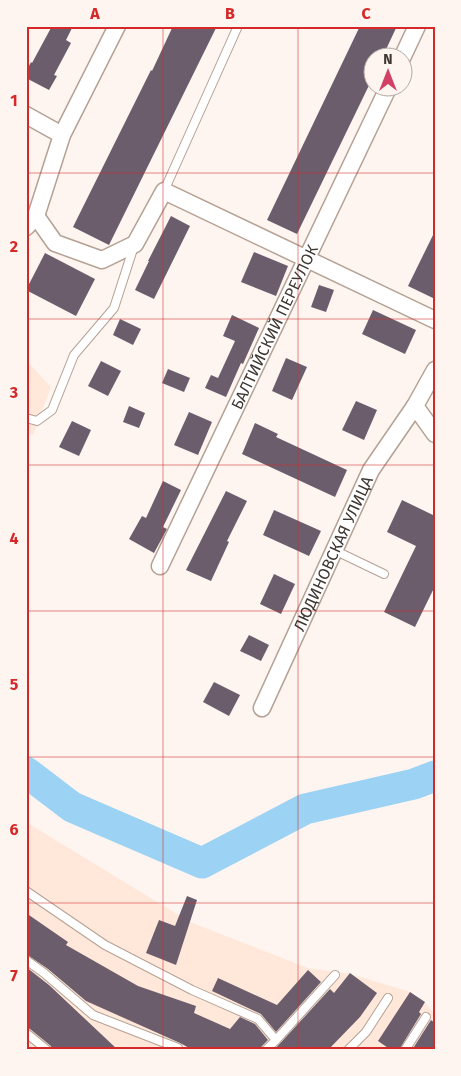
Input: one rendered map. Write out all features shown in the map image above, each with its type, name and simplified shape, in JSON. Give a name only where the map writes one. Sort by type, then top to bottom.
[{"type":"street","points":[[117,26],[62,135],[31,221],[54,243],[102,260],[135,244],[164,191],[435,320]]},
{"type":"street","points":[[407,48],[417,26]]},
{"type":"street","name":"БАЛТИЙСКИЙ ПЕРЕУЛОК","points":[[160,566],[383,98]]},
{"type":"street","points":[[26,116],[62,135]]},
{"type":"street","name":"ЛЮДИНОВСКАЯ УЛИЦА","points":[[262,708],[371,470],[415,406],[435,370]]},
{"type":"street","points":[[415,406],[435,434]]},
{"type":"lane","points":[[164,191],[238,26]]},
{"type":"lane","points":[[26,418],[37,421],[52,410],[74,355],[114,308],[135,244]]},
{"type":"lane","points":[[334,550],[384,574]]},
{"type":"lane","points":[[26,892],[104,945],[192,990],[258,1019],[276,1040]]},
{"type":"lane","points":[[26,960],[93,1015],[179,1050]]},
{"type":"lane","points":[[266,1050],[335,975]]},
{"type":"lane","points":[[348,1050],[366,1032],[388,998]]},
{"type":"lane","points":[[405,1050],[426,1017]]},
{"type":"lane","points":[[26,1033],[47,1050]]},
{"type":"shaded area","points":[[26,360],[51,387],[33,435],[26,433]]},
{"type":"shaded area","points":[[26,822],[190,922],[308,968],[351,974],[410,992],[424,1002],[435,1014],[435,1050],[26,1050]]},
{"type":"building","points":[[52,26],[73,26],[66,40],[71,43],[54,75],[57,76],[49,90],[26,78],[26,72]]},
{"type":"building","points":[[173,26],[217,26],[109,245],[73,227]]},
{"type":"building","points":[[360,26],[397,26],[387,48],[364,48],[364,96],[297,234],[267,220]]},
{"type":"building","points":[[171,216],[190,226],[154,299],[135,290]]},
{"type":"building","points":[[435,231],[435,299],[408,286]]},
{"type":"building","points":[[254,252],[288,266],[276,296],[241,282]]},
{"type":"building","points":[[45,253],[95,279],[76,316],[26,290]]},
{"type":"building","points":[[319,285],[334,290],[326,312],[311,307]]},
{"type":"building","points":[[373,310],[416,330],[405,354],[362,334]]},
{"type":"building","points":[[232,315],[259,328],[226,397],[205,388],[211,375],[218,378],[235,341],[223,336]]},
{"type":"building","points":[[120,319],[141,329],[133,345],[113,335]]},
{"type":"building","points":[[286,358],[307,367],[292,400],[272,391]]},
{"type":"building","points":[[101,361],[121,371],[108,396],[88,386]]},
{"type":"building","points":[[168,369],[190,378],[184,392],[162,383]]},
{"type":"building","points":[[356,401],[377,410],[364,440],[342,430]]},
{"type":"building","points":[[129,406],[145,413],[139,428],[123,422]]},
{"type":"building","points":[[189,412],[212,422],[198,455],[174,445]]},
{"type":"building","points":[[72,421],[91,430],[79,456],[59,447]]},
{"type":"building","points":[[255,423],[278,434],[276,437],[347,470],[335,497],[242,454]]},
{"type":"building","points":[[163,481],[181,490],[163,527],[167,529],[154,553],[129,539],[142,516],[146,518]]},
{"type":"building","points":[[226,491],[247,501],[227,541],[229,542],[211,581],[186,570]]},
{"type":"building","points":[[402,500],[435,516],[435,586],[415,627],[384,612],[416,546],[387,532]]},
{"type":"building","points":[[274,510],[321,531],[309,556],[263,535]]},
{"type":"building","points":[[274,574],[295,584],[281,614],[260,604]]},
{"type":"building","points":[[249,635],[269,645],[261,661],[240,651]]},
{"type":"building","points":[[214,682],[240,695],[229,716],[203,702]]},
{"type":"building","points":[[187,896],[197,900],[176,965],[146,953],[159,920],[175,926]]},
{"type":"building","points":[[26,913],[68,942],[66,945],[138,986],[196,1006],[194,1013],[230,1029],[240,1017],[255,1024],[268,1040],[260,1050],[193,1050],[86,1001],[48,969],[26,954]]},
{"type":"building","points":[[26,967],[49,985],[118,1050],[52,1050],[51,1046],[26,1027]]},
{"type":"building","points":[[308,970],[321,982],[276,1032],[261,1014],[212,991],[218,978],[277,1005]]},
{"type":"building","points":[[350,973],[377,993],[360,1017],[328,1050],[274,1050],[330,989],[334,993]]},
{"type":"building","points":[[410,992],[425,1002],[419,1012],[421,1014],[399,1050],[391,1050],[378,1041]]},
{"type":"building","points":[[431,1020],[435,1023],[435,1050],[412,1050]]},
{"type":"waterway","points":[[26,772],[72,807],[202,863],[305,809],[414,784],[435,776]]}]
